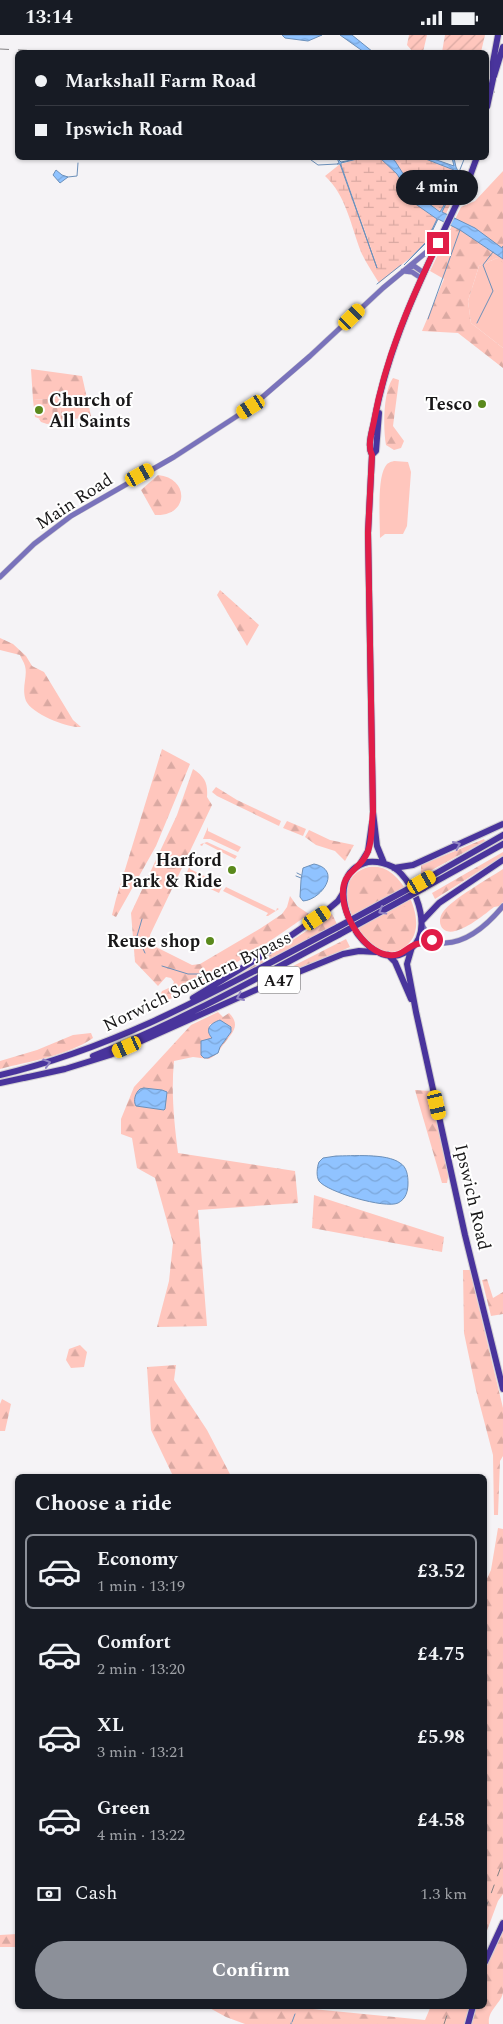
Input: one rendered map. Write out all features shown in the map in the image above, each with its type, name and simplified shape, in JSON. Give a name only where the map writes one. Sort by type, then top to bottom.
[{"type":"highway","points":[[493,79],[501,36]]},
{"type":"highway","points":[[489,100],[503,47]]},
{"type":"highway","points":[[384,863],[377,846],[373,812],[368,533],[372,455],[376,451],[381,389],[400,327],[476,160]]},
{"type":"highway","points":[[360,864],[384,863],[394,868],[413,893],[419,907],[422,923],[420,937],[413,946],[401,954],[388,955],[376,952],[358,934],[346,909],[342,893],[346,877],[360,864],[368,851],[373,812]]},
{"type":"highway","points":[[394,868],[413,865],[503,824]]},
{"type":"highway","name":"Norwich Southern Bypass","points":[[0,1075],[39,1066],[91,1049],[194,1002],[422,882],[503,835]]},
{"type":"highway","name":"Norwich Southern Bypass","points":[[0,1083],[78,1062],[121,1045],[199,1008],[424,889],[503,844]]},
{"type":"highway","points":[[422,923],[439,903],[503,860]]},
{"type":"highway","name":"A47","points":[[91,1049],[196,997],[257,959],[325,912],[338,901],[342,893]]},
{"type":"highway","name":"Ipswich Road","points":[[413,946],[407,964],[416,1012],[464,1227],[503,1389]]},
{"type":"highway","name":"A47","points":[[24,1078],[65,1069],[110,1055],[269,984],[343,954],[359,951],[376,952]]},
{"type":"highway","name":"Ipswich Road","points":[[388,955],[395,962],[416,1012]]},
{"type":"highway","points":[[487,1958],[503,1923]]},
{"type":"highway","points":[[468,2024],[472,2009]]},
{"type":"main road","name":"Main Road","points":[[0,577],[34,544],[71,516],[174,457],[251,407],[310,356],[368,301],[438,243]]},
{"type":"main road","points":[[405,269],[422,276]]},
{"type":"main road","points":[[413,946],[451,942],[467,937],[490,920],[503,906]]},
{"type":"main road","points":[[422,923],[429,936],[440,943]]},
{"type":"green space","points":[[409,35],[427,35],[423,50],[411,50],[407,45]]},
{"type":"green space","points":[[445,35],[485,35],[481,50],[442,50]]},
{"type":"green space","points":[[354,160],[384,160],[397,174],[414,203],[437,219],[426,242],[410,258],[379,283],[361,252],[347,211],[338,192],[325,176],[340,164],[378,267],[341,164]]},
{"type":"green space","points":[[394,160],[428,160],[454,170],[456,179],[460,173],[464,173],[446,214],[442,212],[454,182],[441,212],[416,194]]},
{"type":"green space","points":[[503,171],[503,263],[497,258],[479,266],[468,301],[471,323],[503,348],[503,368],[458,333],[422,331],[444,279],[430,271],[461,207],[475,201]]},
{"type":"green space","points":[[497,258],[503,261],[503,348],[471,323],[468,301],[479,266]]},
{"type":"green space","points":[[31,369],[82,376],[91,416],[47,424],[41,422],[39,419],[61,417],[59,398],[33,400]]},
{"type":"green space","points":[[393,378],[399,380],[393,426],[404,441],[401,448],[394,450],[386,445],[384,429],[387,392]]},
{"type":"green space","points":[[59,398],[61,418],[43,420],[35,417],[33,400]]},
{"type":"green space","points":[[394,461],[408,462],[411,472],[407,526],[403,534],[385,534],[380,538],[382,473],[389,463]]},
{"type":"green space","points":[[158,475],[176,483],[181,497],[179,504],[174,510],[166,514],[155,515],[141,490]]},
{"type":"green space","points":[[220,590],[259,625],[247,646],[217,595]]},
{"type":"green space","points":[[0,638],[13,644],[26,656],[32,666],[44,672],[73,720],[81,727],[67,725],[51,719],[35,711],[30,706],[25,696],[26,670],[24,663],[20,655],[0,650]]},
{"type":"green space","points":[[162,749],[190,764],[156,846],[116,917],[112,915],[116,899]]},
{"type":"green space","points":[[193,769],[205,781],[207,797],[212,805],[150,935],[152,945],[192,965],[200,964],[282,914],[287,907],[290,896],[297,906],[309,914],[218,974],[160,1004],[159,998],[162,991],[171,987],[174,982],[171,978],[166,977],[158,986],[135,962],[131,913],[177,815]]},
{"type":"green space","points":[[216,787],[237,800],[281,821],[279,826],[217,796],[212,792]]},
{"type":"green space","points":[[287,821],[306,829],[303,836],[283,828]]},
{"type":"green space","points":[[208,827],[208,831],[241,847],[238,852],[210,839],[203,839]]},
{"type":"green space","points":[[309,830],[330,840],[354,845],[345,861],[335,851],[316,845],[305,837]]},
{"type":"green space","points":[[484,839],[485,841],[421,876],[421,865]]},
{"type":"green space","points":[[207,842],[237,856],[235,859],[204,843]]},
{"type":"green space","points":[[503,852],[503,856],[435,899],[432,893]]},
{"type":"green space","points":[[190,865],[190,869],[223,885],[219,893],[185,877]]},
{"type":"green space","points":[[369,867],[388,870],[403,885],[413,904],[416,925],[414,934],[410,942],[396,951],[381,950],[367,940],[355,925],[348,908],[347,890],[353,876]]},
{"type":"green space","points":[[503,869],[503,902],[500,906],[494,907],[468,926],[452,932],[445,931],[440,921],[442,914],[448,907],[462,895]]},
{"type":"green space","points":[[368,871],[383,874],[393,884],[398,893],[361,913],[351,892]]},
{"type":"green space","points":[[226,887],[276,911],[266,916],[268,913],[223,891]]},
{"type":"green space","points":[[405,906],[410,924],[408,937],[391,945],[382,942],[374,936],[368,927]]},
{"type":"green space","points":[[332,914],[337,924],[244,972]]},
{"type":"green space","points":[[346,939],[350,947],[257,987],[256,985]]},
{"type":"green space","points":[[218,1012],[223,1017],[229,1013],[235,1022],[234,1030],[219,1051],[230,1034],[210,1024],[210,1035],[213,1037],[201,1046],[201,1055],[217,1053],[212,1058],[193,1057],[174,1061],[173,1107],[178,1153],[295,1171],[298,1203],[198,1210],[207,1326],[157,1327],[169,1281],[173,1243],[155,1178],[137,1168],[132,1138],[121,1134],[121,1119],[134,1087],[191,1025]],"holes":[[[144,1088],[167,1092],[164,1110],[135,1105]]]},
{"type":"green space","points":[[91,1033],[93,1038],[72,1049],[0,1069],[0,1061],[37,1050],[73,1035]]},
{"type":"green space","points":[[415,1090],[430,1091],[449,1172],[447,1183],[442,1183]]},
{"type":"green space","points":[[314,1195],[444,1237],[442,1252],[312,1228]]},
{"type":"green space","points":[[463,1270],[470,1270],[503,1408],[503,1456],[500,1461],[498,1515],[494,1515],[493,1455],[476,1390],[464,1333]]},
{"type":"green space","points":[[487,1279],[493,1298],[503,1292],[503,1314],[491,1316],[482,1280]]},
{"type":"green space","points":[[80,1345],[87,1352],[84,1367],[71,1368],[66,1360],[69,1349]]},
{"type":"green space","points":[[176,1365],[174,1380],[207,1430],[230,1474],[172,1474],[151,1430],[147,1367]]},
{"type":"green space","points":[[2,1399],[11,1404],[5,1431],[0,1431],[0,1404]]},
{"type":"green space","points":[[498,1528],[503,1529],[503,1894],[498,1901],[487,1931],[487,1579],[491,1570]]},
{"type":"green space","points":[[503,1928],[502,1996],[490,2015],[489,2024],[471,2024],[474,2009],[487,2009],[487,1964]]},
{"type":"green space","points":[[15,1934],[15,1947],[0,1947],[0,1935]]},
{"type":"green space","points":[[211,2009],[313,2009],[425,2020],[430,2009],[470,2009],[466,2024],[245,2024]]},
{"type":"water","points":[[282,35],[322,35],[308,41],[285,38]]},
{"type":"water","points":[[340,35],[352,35],[371,50],[361,50]]},
{"type":"water","points":[[338,160],[341,162],[353,160],[341,163],[341,165],[377,268],[340,164],[337,164],[339,163]]},
{"type":"water","points":[[382,160],[395,161],[416,194],[440,212],[454,186],[454,170],[428,160],[437,160],[454,166],[452,160],[454,160],[460,175],[442,212],[475,228],[502,248],[503,246],[503,259],[460,230],[438,219],[427,242],[404,265],[426,242],[437,219],[414,203],[397,174]]},
{"type":"water","points":[[56,170],[68,177],[60,183],[53,175]]},
{"type":"water","points":[[314,864],[323,867],[327,872],[328,878],[322,890],[316,896],[303,901],[300,897],[303,868]]},
{"type":"water","points":[[220,1020],[231,1027],[231,1032],[218,1053],[204,1058],[201,1055],[201,1041],[212,1038],[209,1029]]},
{"type":"water","points":[[140,1089],[167,1092],[164,1110],[136,1106],[136,1095]]},
{"type":"water","points":[[336,1156],[378,1156],[400,1163],[406,1169],[408,1177],[408,1189],[405,1197],[398,1203],[381,1204],[344,1194],[324,1185],[317,1177],[319,1162],[323,1158]]},
{"type":"waterway","points":[[311,160],[318,165],[337,164]]},
{"type":"waterway","points":[[459,172],[464,160]]},
{"type":"waterway","points":[[68,177],[77,176],[78,163]]},
{"type":"waterway","points":[[428,319],[460,230]]},
{"type":"waterway","points":[[477,323],[493,291],[483,265],[493,252]]},
{"type":"waterway","points":[[377,284],[401,265]]},
{"type":"waterway","points":[[297,873],[301,875]]},
{"type":"waterway","points":[[296,876],[301,878]]},
{"type":"waterway","points":[[142,919],[137,936],[145,953]]},
{"type":"waterway","points":[[162,966],[188,974],[200,974]]},
{"type":"waterway","points":[[292,2022],[295,2014]]},
{"type":"railway","points":[[0,49],[20,50]]},
{"type":"railway","points":[[489,91],[503,93]]},
{"type":"railway","points":[[487,1905],[503,1861]]},
{"type":"railway","points":[[444,2024],[449,2009]]},
{"type":"place","name":"Tesco","points":[[482,404]]},
{"type":"place","name":"Church of All Saints","points":[[39,410]]},
{"type":"place","name":"Harford Park & Ride","points":[[232,870]]},
{"type":"place","name":"Reuse shop","points":[[210,941]]},
{"type":"route","points":[[432,940],[440,943],[419,943],[397,955],[382,955],[376,952],[367,945],[352,924],[343,901],[342,893],[346,877],[366,856],[373,812],[368,533],[369,484],[372,455],[370,451],[371,437],[381,389],[400,327],[438,243]]}]
